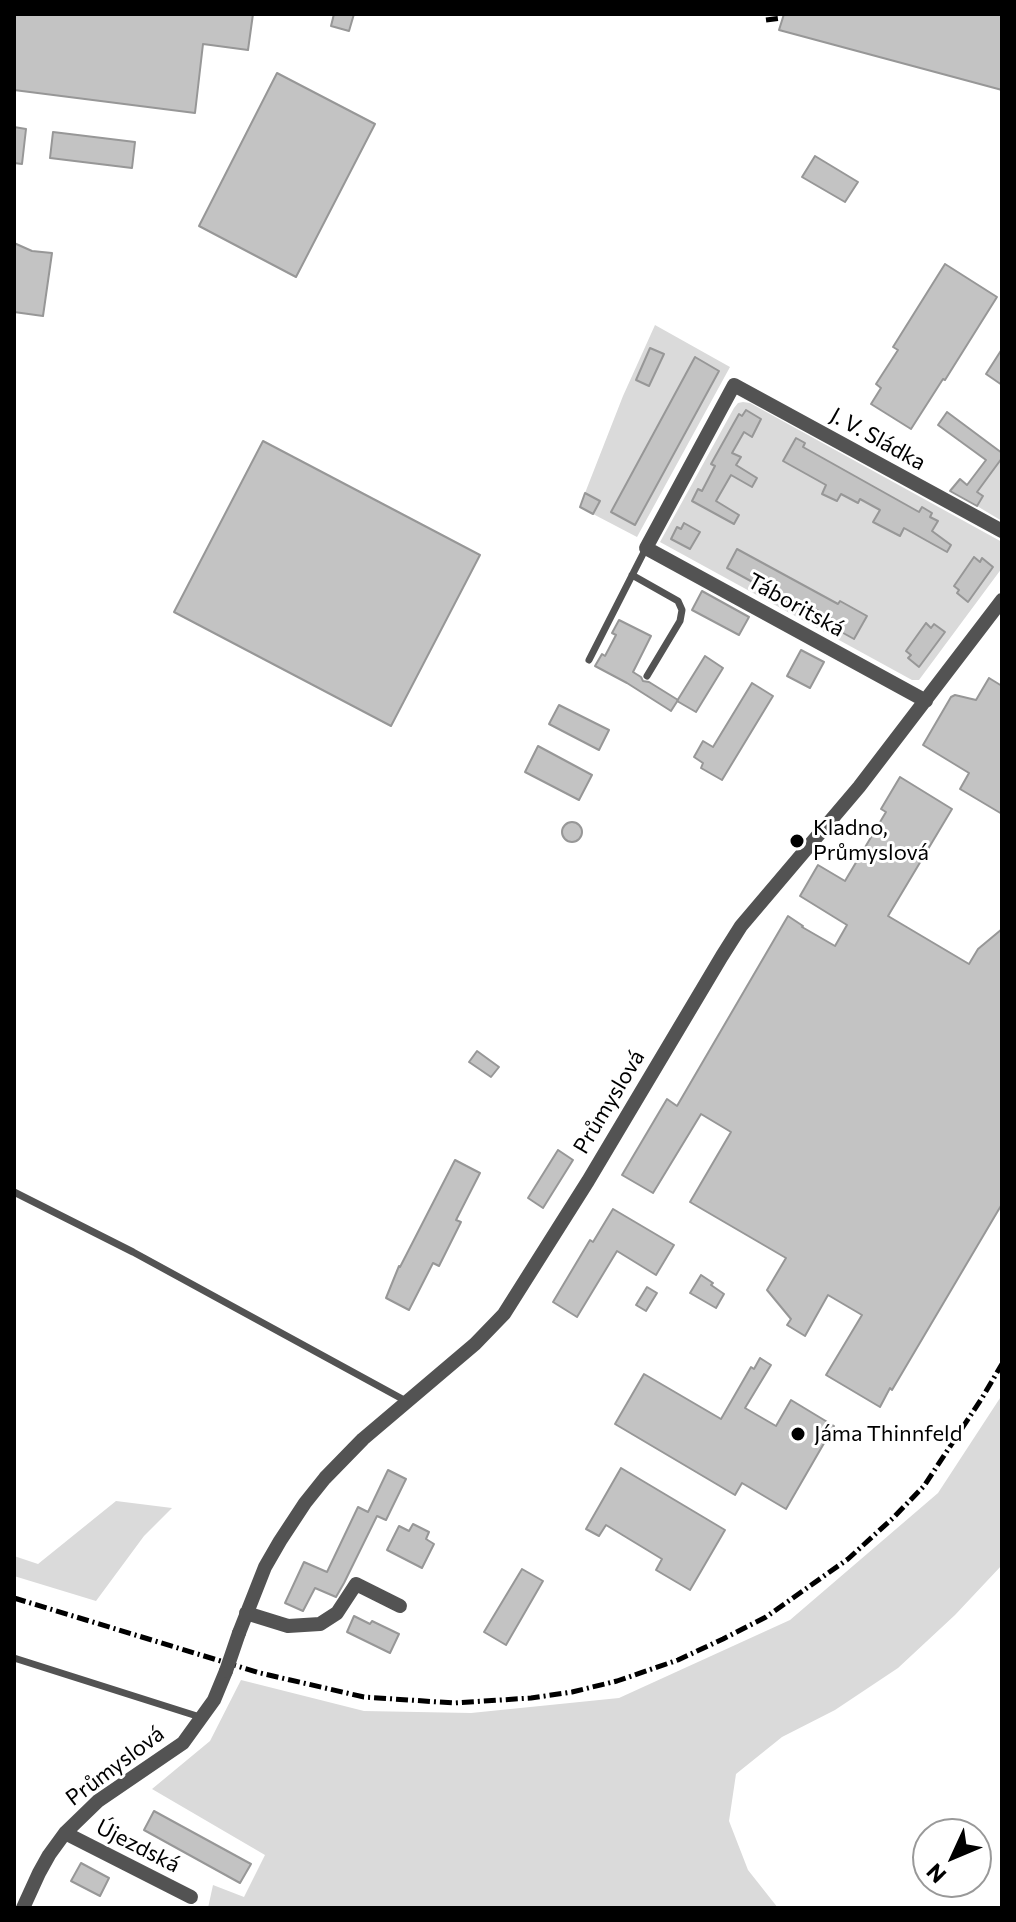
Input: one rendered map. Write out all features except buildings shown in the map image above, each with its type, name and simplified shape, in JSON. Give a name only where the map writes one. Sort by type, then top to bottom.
[{"type":"street","name":"J. V. Sládka","points":[[646,548],[734,385],[1002,531]]},
{"type":"street","name":"Táboritská","points":[[646,548],[926,701]]},
{"type":"street","name":"Průmyslová","points":[[23,1908],[44,1864],[65,1833],[98,1801],[183,1743],[217,1694],[265,1567],[305,1503],[348,1454],[485,1335],[504,1314],[741,926],[859,787],[1002,600]]},
{"type":"street","points":[[246,1613],[288,1626],[320,1624],[337,1613],[356,1584],[400,1606]]},
{"type":"street","name":"Újezdská","points":[[65,1833],[191,1897]]},
{"type":"lane","points":[[589,660],[646,548]]},
{"type":"lane","points":[[632,575],[678,601],[682,610],[680,621],[647,676]]},
{"type":"lane","points":[[14,1192],[133,1252],[406,1401]]},
{"type":"lane","points":[[14,1658],[202,1717]]},
{"type":"shaded area","points":[[655,325],[730,367],[637,537],[593,514],[600,501],[585,493]]},
{"type":"shaded area","points":[[743,402],[750,403],[1002,542],[1002,568],[919,680],[912,680],[660,542],[734,408]]},
{"type":"shaded area","points":[[1002,458],[1002,521],[977,506],[983,496],[977,492]]},
{"type":"shaded area","points":[[1002,1395],[1002,1565],[955,1615],[898,1668],[835,1710],[782,1737],[736,1774],[729,1821],[748,1870],[778,1908],[208,1908],[213,1885],[244,1897],[265,1855],[152,1789],[210,1741],[241,1680],[364,1711],[471,1713],[619,1698],[790,1620],[938,1493]]},
{"type":"shaded area","points":[[116,1501],[172,1508],[144,1536],[96,1601],[14,1576],[14,1556],[38,1564]]},
{"type":"railway","points":[[766,20],[781,18]]},
{"type":"railway","points":[[14,1598],[260,1673],[364,1697],[454,1703],[572,1692],[617,1681],[678,1660],[723,1639],[766,1617],[848,1559],[924,1486],[1002,1364]]},
{"type":"place","name":"Kladno, Průmyslová","points":[[797,841]]},
{"type":"place","name":"Jáma Thinnfeld","points":[[798,1434]]}]
